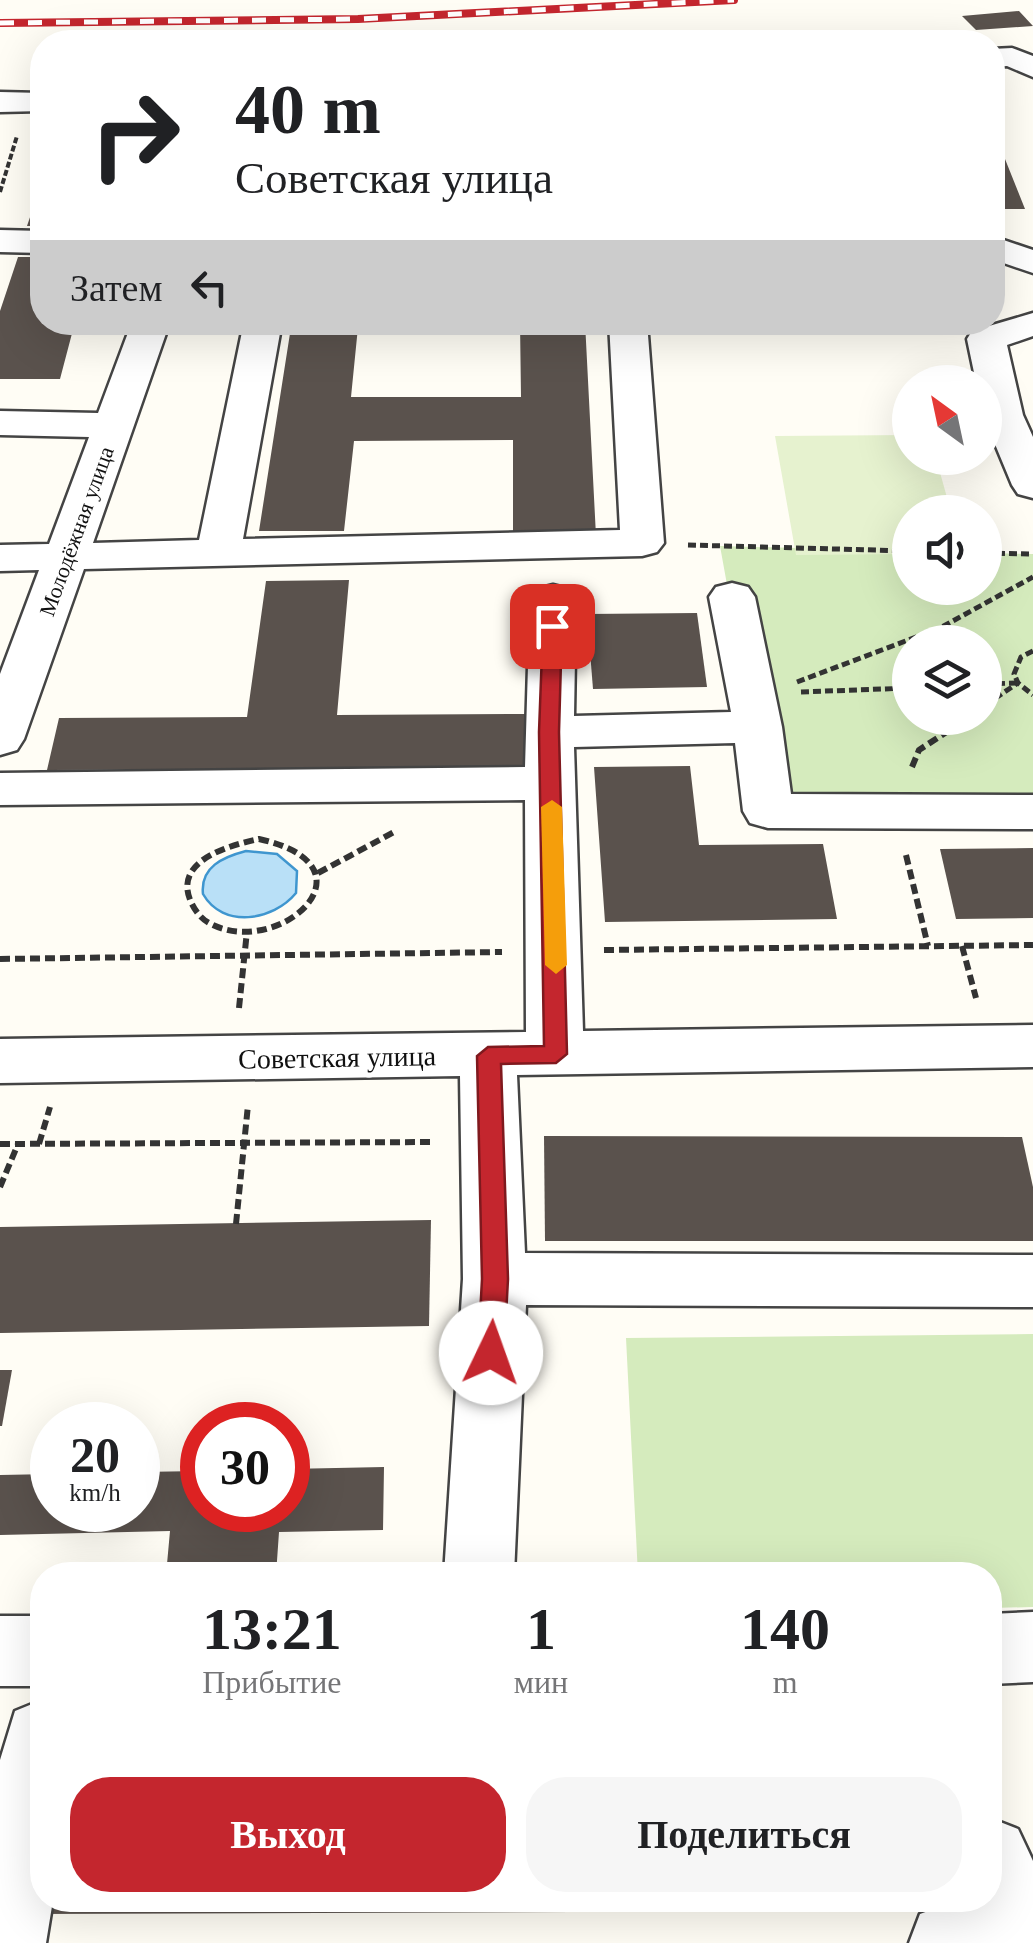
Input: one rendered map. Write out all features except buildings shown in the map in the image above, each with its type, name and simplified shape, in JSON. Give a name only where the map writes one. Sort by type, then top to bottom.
[{"type":"street","points":[[1005,41],[1033,39]]},
{"type":"street","points":[[1005,57],[1012,56],[1033,68]]},
{"type":"street","points":[[0,102],[30,102]]},
{"type":"street","points":[[0,241],[30,242]]},
{"type":"street","points":[[1005,252],[1033,262]]},
{"type":"street","points":[[1005,334],[1033,324]]},
{"type":"street","name":"Молодёжная улица","points":[[0,739],[146,335]]},
{"type":"street","points":[[219,551],[260,335]]},
{"type":"street","points":[[0,558],[642,544],[629,335]]},
{"type":"street","points":[[1001,335],[986,340],[1003,415],[1033,485]]},
{"type":"street","points":[[0,423],[114,425]]},
{"type":"street","points":[[732,597],[759,707],[768,810],[1033,812]]},
{"type":"street","points":[[553,599],[549,732],[556,1054]]},
{"type":"street","points":[[549,732],[759,707]]},
{"type":"street","points":[[0,789],[551,783]]},
{"type":"street","name":"Советская улица","points":[[0,1062],[1033,1046]]},
{"type":"street","points":[[480,1562],[495,1279],[488,1056]]},
{"type":"street","points":[[495,1279],[1033,1281]]},
{"type":"street","points":[[1002,1649],[1033,1646]]},
{"type":"street","points":[[0,1651],[30,1651]]},
{"type":"street","points":[[6,1943],[30,1806]]},
{"type":"path","points":[[0,192],[17,137]]},
{"type":"path","points":[[642,544],[892,551]]},
{"type":"path","points":[[1002,553],[1033,554]]},
{"type":"path","points":[[759,707],[940,628],[1033,577]]},
{"type":"path","points":[[1018,683],[1015,666],[1033,651]]},
{"type":"path","points":[[1002,683],[1018,683],[1033,695]]},
{"type":"path","points":[[1002,694],[1018,683]]},
{"type":"path","points":[[759,707],[892,690]]},
{"type":"path","points":[[928,946],[894,811],[919,750],[942,735]]},
{"type":"path","points":[[260,840],[297,849],[311,860],[318,873],[318,888],[311,902],[279,925],[248,930],[214,925],[198,916],[188,902],[185,887],[190,872],[202,858],[238,841],[260,840]]},
{"type":"path","points":[[236,1224],[244,1143],[248,930]]},
{"type":"path","points":[[0,959],[1033,945]]},
{"type":"path","points":[[0,1144],[490,1141]]},
{"type":"path","points":[[0,1187],[18,1144]]},
{"type":"green space","points":[[892,435],[892,475],[941,475],[946,495],[892,495],[892,554],[796,555],[775,436]]},
{"type":"green space","points":[[720,546],[892,551],[892,605],[1002,605],[1002,553],[1033,554],[1033,812],[768,811]]},
{"type":"green space","points":[[1033,1334],[1033,1607],[1002,1608],[1002,1562],[637,1562],[626,1338]]},
{"type":"water","points":[[246,851],[277,854],[297,871],[296,893],[262,915],[223,913],[203,894],[205,877],[229,856]]},
{"type":"railway","points":[[0,23],[358,19],[734,0]]},
{"type":"slow traffic","points":[[552,807],[556,965]]},
{"type":"route","points":[[491,1353],[495,1279],[488,1056],[556,1054],[549,732],[552,626]]}]
